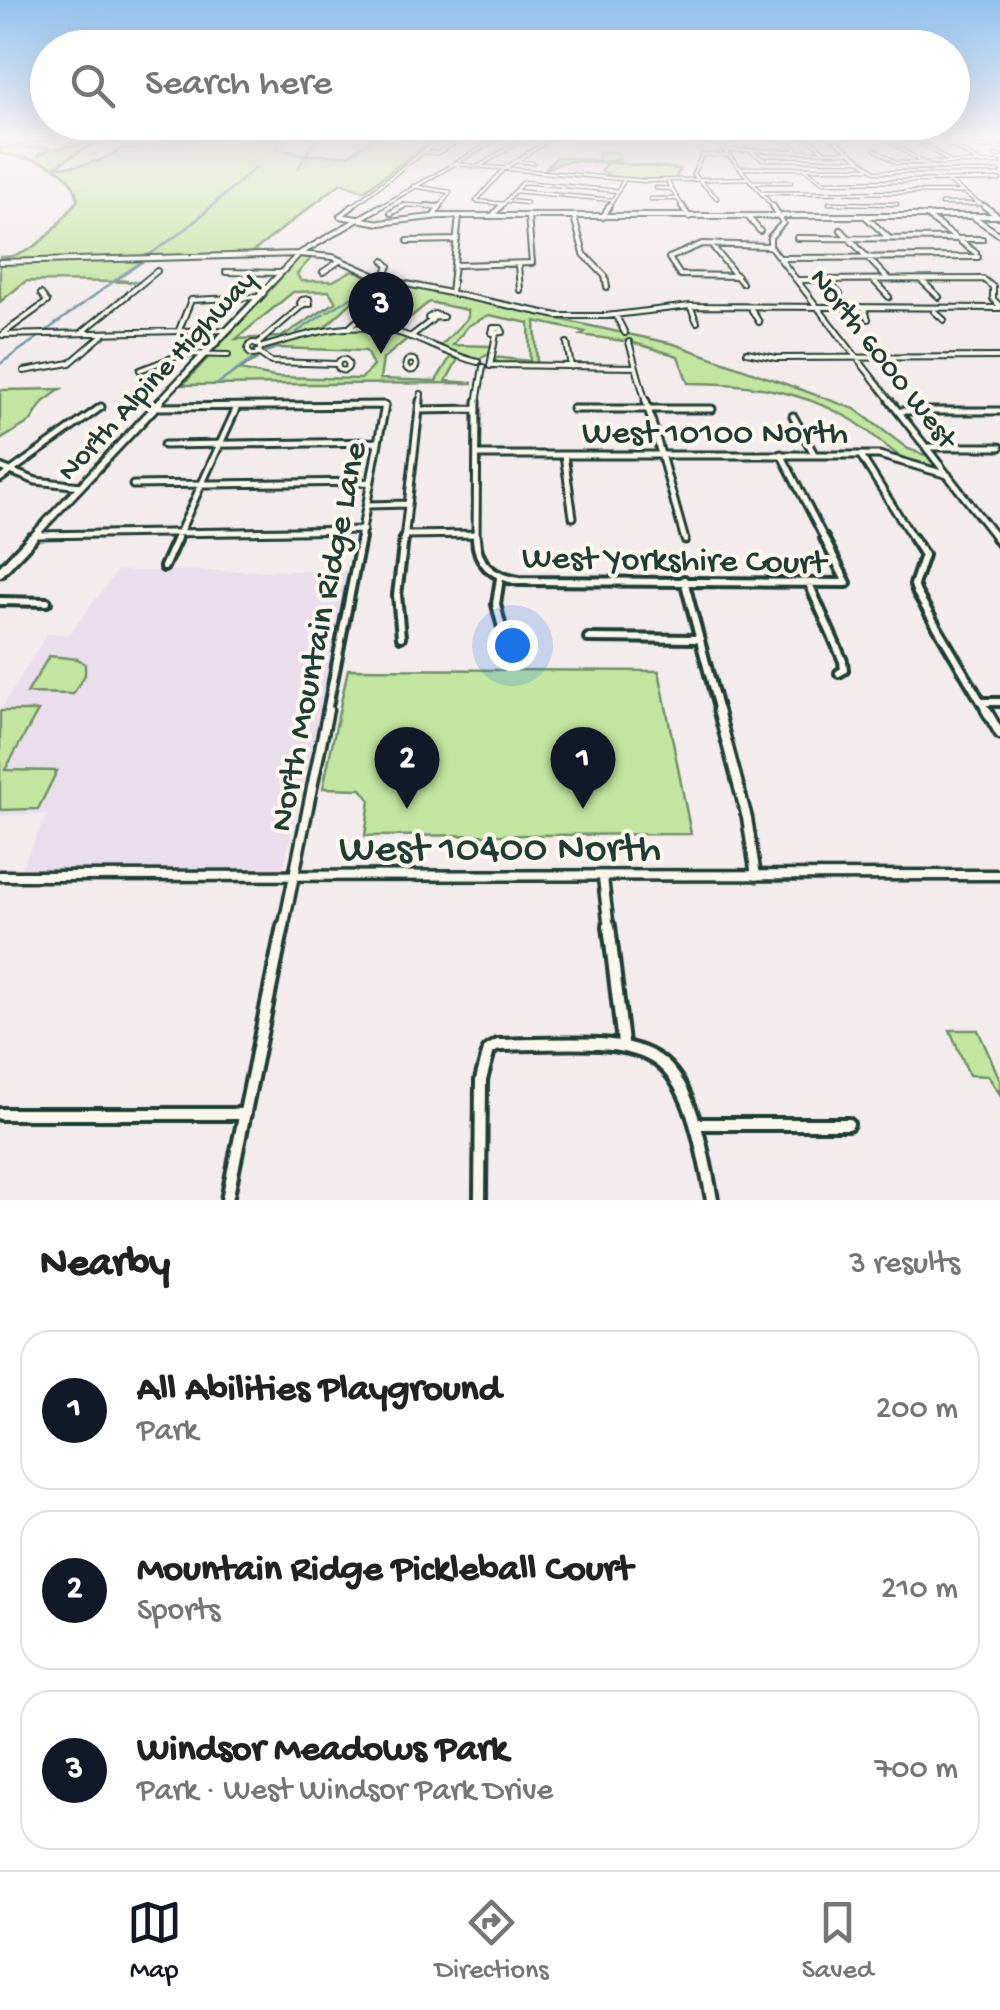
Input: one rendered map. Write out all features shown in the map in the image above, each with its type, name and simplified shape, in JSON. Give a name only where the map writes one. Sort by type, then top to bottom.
[{"type":"main road","name":"North Alpine Highway","points":[[0,572],[299,254],[397,195]]},
{"type":"main road","points":[[0,263],[299,254]]},
{"type":"street","points":[[366,195],[340,215],[394,223],[433,216],[999,216]]},
{"type":"street","points":[[433,216],[448,195]]},
{"type":"street","points":[[477,202],[483,195]]},
{"type":"street","points":[[492,216],[512,195]]},
{"type":"street","points":[[552,195],[612,200]]},
{"type":"street","points":[[603,217],[615,195]]},
{"type":"street","points":[[676,195],[689,217]]},
{"type":"street","points":[[714,195],[717,198]]},
{"type":"street","points":[[737,276],[680,275],[668,258],[678,250],[770,246],[770,237],[782,225],[782,217],[763,195]]},
{"type":"street","points":[[846,195],[854,203]]},
{"type":"street","points":[[967,195],[999,216]]},
{"type":"street","points":[[575,204],[580,198]]},
{"type":"street","points":[[650,198],[680,201]]},
{"type":"street","points":[[477,202],[527,203]]},
{"type":"street","points":[[829,203],[897,204]]},
{"type":"street","points":[[391,213],[406,204],[438,207]]},
{"type":"street","points":[[941,204],[980,204]]},
{"type":"street","points":[[451,294],[459,216]]},
{"type":"street","points":[[455,265],[534,262],[528,216]]},
{"type":"street","points":[[866,216],[890,238]]},
{"type":"street","points":[[780,258],[977,255],[928,216]]},
{"type":"street","points":[[972,216],[1000,236]]},
{"type":"street","points":[[574,217],[586,258],[605,276],[607,287]]},
{"type":"street","points":[[748,217],[760,230]]},
{"type":"street","points":[[840,230],[889,280]]},
{"type":"street","points":[[798,238],[982,239]]},
{"type":"street","points":[[408,242],[457,240]]},
{"type":"street","name":"North 6000 West","points":[[770,246],[1000,543]]},
{"type":"street","points":[[714,247],[742,284]]},
{"type":"street","points":[[299,254],[341,260],[384,280],[558,316],[615,316],[690,306],[816,305],[933,310],[1000,307]]},
{"type":"street","points":[[323,272],[341,260]]},
{"type":"street","points":[[384,262],[389,266],[384,280]]},
{"type":"street","points":[[518,265],[520,290]]},
{"type":"street","points":[[81,333],[156,270]]},
{"type":"street","points":[[226,272],[281,273]]},
{"type":"street","points":[[797,280],[983,280],[993,288],[993,299],[1000,307]]},
{"type":"street","points":[[827,280],[840,294]]},
{"type":"street","points":[[874,280],[889,297]]},
{"type":"street","points":[[921,280],[938,296]]},
{"type":"street","points":[[1,336],[47,302],[41,294]]},
{"type":"street","points":[[178,331],[188,304],[196,298],[258,297]]},
{"type":"street","points":[[257,352],[303,304]]},
{"type":"street","points":[[350,326],[374,306]]},
{"type":"street","points":[[690,306],[697,322]]},
{"type":"street","points":[[750,306],[759,322]]},
{"type":"street","points":[[864,308],[868,319]]},
{"type":"street","points":[[933,310],[944,320]]},
{"type":"street","points":[[615,316],[625,333]]},
{"type":"street","points":[[409,337],[432,320]]},
{"type":"street","points":[[140,370],[155,361],[206,354],[228,356],[306,332],[350,326],[409,337],[480,365],[490,362],[534,368],[635,367]]},
{"type":"street","points":[[1,336],[226,330]]},
{"type":"street","points":[[24,371],[70,363],[106,332]]},
{"type":"street","points":[[490,362],[496,334]]},
{"type":"street","points":[[628,342],[685,540]]},
{"type":"street","points":[[567,343],[571,368]]},
{"type":"street","points":[[414,362],[432,346]]},
{"type":"street","points":[[246,351],[257,352],[271,362],[336,364]]},
{"type":"street","points":[[747,352],[776,358],[1000,357]]},
{"type":"street","points":[[480,365],[478,560],[500,578],[496,604],[504,636]]},
{"type":"street","points":[[400,637],[397,595],[420,394]]},
{"type":"street","name":"North Mountain Ridge Lane","points":[[227,1200],[385,405],[238,406]]},
{"type":"street","points":[[157,408],[238,406],[164,567]]},
{"type":"street","points":[[0,479],[101,407]]},
{"type":"street","points":[[420,410],[477,409]]},
{"type":"street","points":[[573,409],[712,409]]},
{"type":"street","points":[[900,411],[1000,411]]},
{"type":"street","points":[[793,416],[814,454]]},
{"type":"street","points":[[164,445],[378,442]]},
{"type":"street","points":[[928,447],[1000,446]]},
{"type":"street","name":"West 10100 North","points":[[478,454],[860,454],[892,458],[948,475]]},
{"type":"street","name":"West Yorkshire Court","points":[[500,578],[528,582],[684,580],[736,586],[847,584],[780,454]]},
{"type":"street","points":[[860,454],[924,555],[914,585],[917,593],[1000,734]]},
{"type":"street","points":[[564,455],[573,517]]},
{"type":"street","points":[[0,467],[77,486]]},
{"type":"street","points":[[133,486],[371,482]]},
{"type":"street","points":[[368,505],[408,504]]},
{"type":"street","points":[[34,536],[363,530]]},
{"type":"street","points":[[406,535],[476,534]]},
{"type":"street","points":[[684,580],[747,818],[756,876]]},
{"type":"street","points":[[810,586],[842,661],[844,670],[838,673]]},
{"type":"street","points":[[0,602],[47,602]]},
{"type":"street","points":[[588,638],[700,639]]},
{"type":"street","points":[[982,702],[1000,702]]},
{"type":"street","name":"West 10400 North","points":[[0,876],[1000,875]]},
{"type":"street","points":[[604,878],[623,1043]]},
{"type":"street","points":[[480,1200],[481,1080],[488,1050],[498,1045],[623,1043],[644,1048],[670,1066],[700,1124],[712,1200]]},
{"type":"street","points":[[0,1114],[245,1114]]},
{"type":"street","points":[[700,1124],[848,1124]]},
{"type":"shaded area","points":[[117,571],[353,571],[283,868],[21,869],[47,815],[0,815],[0,778],[37,712],[0,711],[47,634],[70,634]]},
{"type":"green space","points":[[76,195],[326,195],[250,254],[150,256],[116,280],[138,282],[26,281],[0,302],[0,257],[35,246],[78,200]]},
{"type":"green space","points":[[300,257],[312,257],[297,274],[301,281],[333,281],[353,270],[373,279],[674,344],[855,409],[908,449],[931,457],[941,470],[914,465],[859,424],[809,400],[750,386],[688,383],[678,356],[631,342],[581,335],[585,332],[535,321],[537,366],[499,364],[493,357],[530,361],[529,323],[489,315],[468,326],[453,345],[491,346],[489,354],[477,360],[425,342],[441,346],[468,317],[467,310],[429,302],[395,330],[372,326],[407,304],[400,294],[363,292],[325,327],[296,336],[332,329],[392,334],[407,339],[383,359],[380,379],[436,381],[451,356],[458,359],[446,381],[473,383],[183,385]],"holes":[[[329,291],[336,302],[281,337],[236,339],[293,292]],[[290,337],[262,353],[277,348],[366,351],[373,366],[361,379],[274,377],[240,370],[258,358],[267,344]]]},
{"type":"green space","points":[[61,389],[43,402],[31,421],[0,440],[0,390]]},
{"type":"green space","points":[[49,656],[78,659],[85,664],[85,675],[73,694],[27,693]]},
{"type":"green space","points":[[348,669],[659,671],[691,834],[365,836],[370,800],[361,789],[323,788]]},
{"type":"green space","points":[[0,711],[38,711],[5,770],[57,771],[38,809],[0,810]]},
{"type":"green space","points":[[950,1030],[978,1030],[1000,1080],[1000,1094],[988,1076],[969,1075]]},
{"type":"waterway","points":[[146,257],[224,195]]},
{"type":"waterway","points":[[119,277],[140,263]]},
{"type":"waterway","points":[[46,331],[117,279]]},
{"type":"waterway","points":[[327,312],[366,289]]},
{"type":"waterway","points":[[297,332],[324,314]]},
{"type":"waterway","points":[[0,364],[40,336]]},
{"type":"waterway","points":[[265,352],[286,342]]},
{"type":"waterway","points":[[216,385],[253,359]]},
{"type":"place","name":"Windsor Meadows Park","points":[[381,354]]},
{"type":"place","name":"Mountain Ridge Pickleball Court","points":[[407,809]]},
{"type":"place","name":"All Abilities Playground","points":[[583,809]]}]
